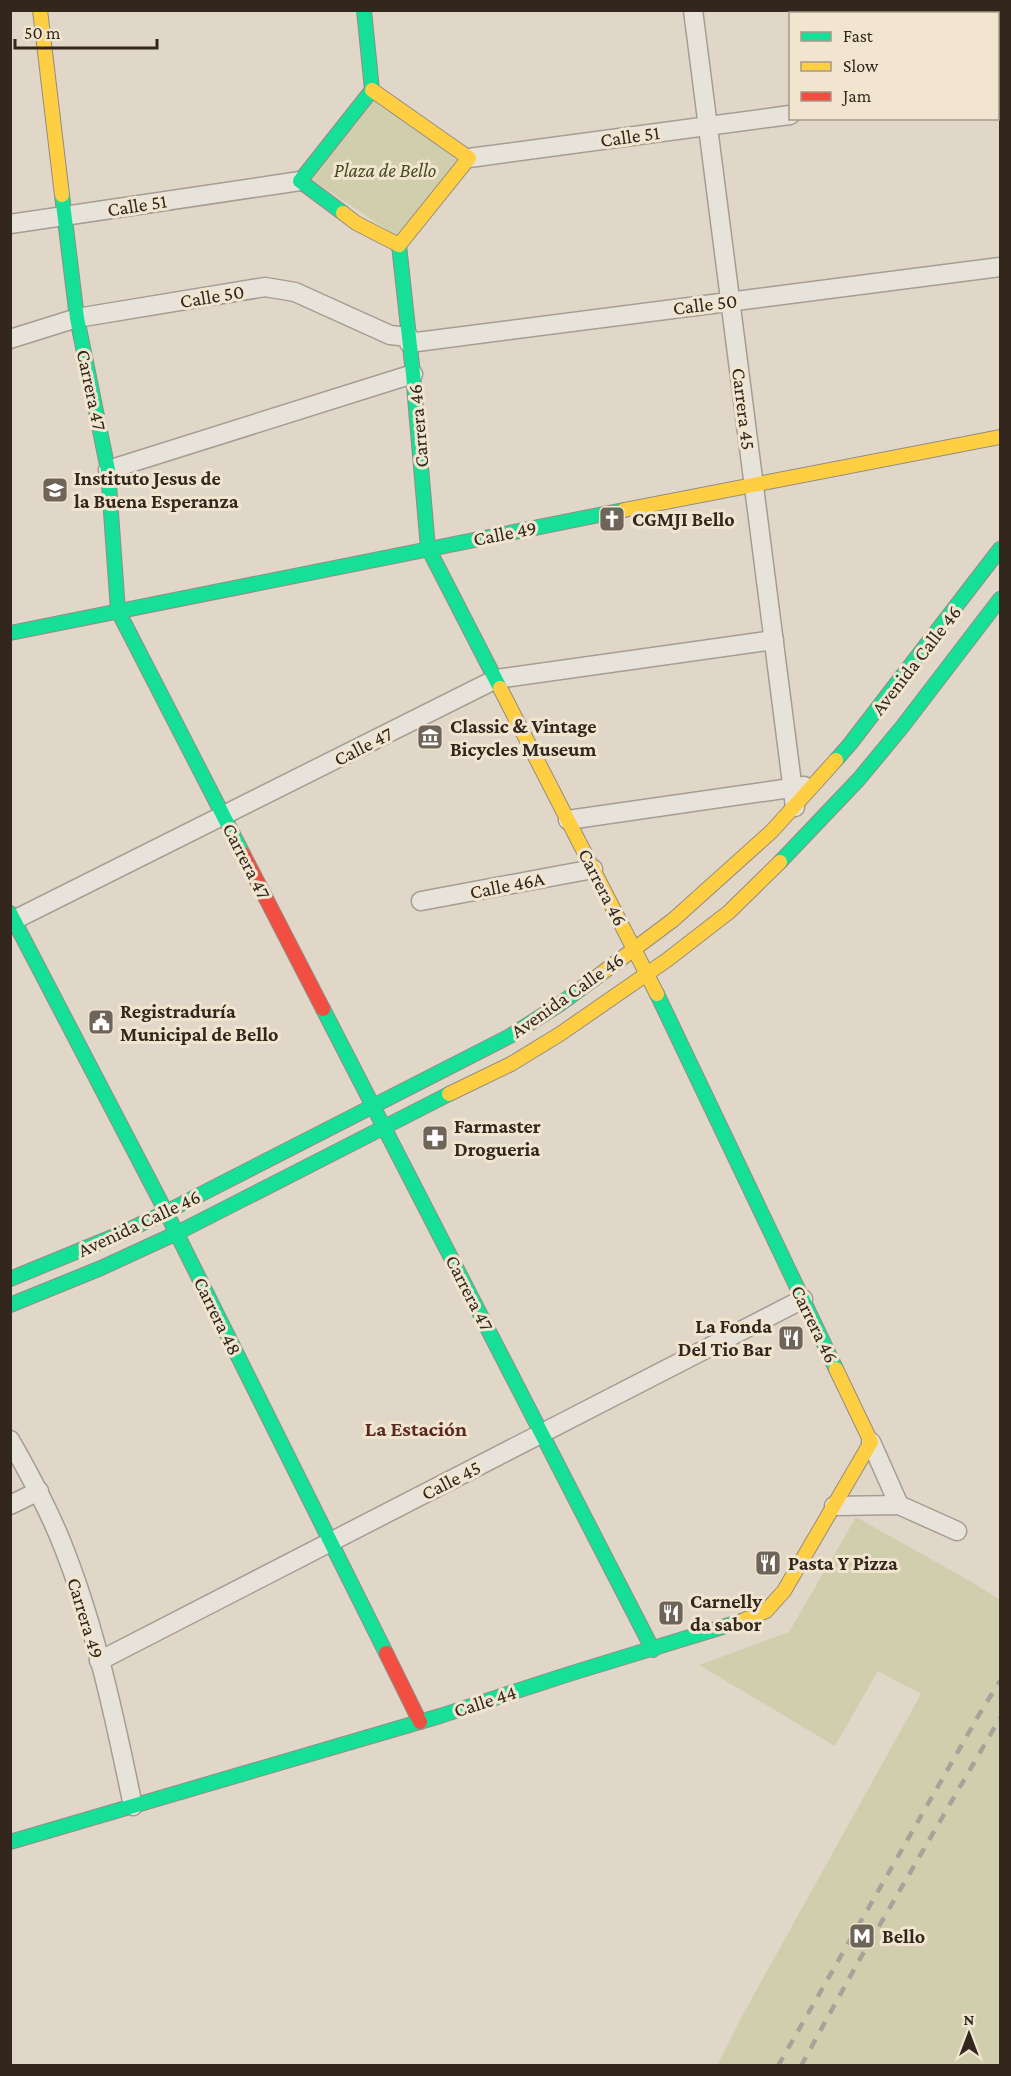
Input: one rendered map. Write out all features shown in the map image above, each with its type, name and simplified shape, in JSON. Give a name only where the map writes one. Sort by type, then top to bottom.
[{"type":"main road","name":"Carrera 47","points":[[40,10],[77,318],[108,470],[118,611],[653,1650]]},
{"type":"main road","points":[[364,10],[372,90],[300,181],[356,223],[399,245],[470,158],[372,90]]},
{"type":"main road","name":"Carrera 46","points":[[399,245],[428,548],[647,973],[871,1442]]},
{"type":"main road","name":"Calle 49","points":[[10,633],[428,548],[1000,437]]},
{"type":"main road","name":"Avenida Calle 46","points":[[10,1279],[113,1237],[166,1212],[529,1025],[560,1004],[673,920],[752,850],[795,807],[850,744],[909,670],[1000,549]]},
{"type":"main road","name":"Avenida Calle 46","points":[[10,1305],[177,1233],[536,1050],[647,973],[729,912],[811,831],[859,779],[902,727],[1000,599]]},
{"type":"main road","name":"Carrera 48","points":[[12,918],[177,1233],[420,1722]]},
{"type":"main road","name":"Calle 44","points":[[10,1842],[420,1722],[753,1618],[766,1611],[784,1591],[871,1442]]},
{"type":"street","name":"Carrera 45","points":[[693,10],[795,807]]},
{"type":"street","name":"Calle 51","points":[[470,158],[789,115]]},
{"type":"street","name":"Calle 51","points":[[10,224],[300,181]]},
{"type":"street","name":"Calle 50","points":[[10,339],[77,318],[265,287],[295,292],[390,335],[409,340],[1000,267]]},
{"type":"street","points":[[108,470],[413,374]]},
{"type":"street","name":"Calle 47","points":[[12,918],[496,679],[774,640]]},
{"type":"street","points":[[568,820],[815,785]]},
{"type":"street","name":"Calle 46A","points":[[421,901],[593,869]]},
{"type":"street","name":"Calle 45","points":[[99,1661],[803,1299]]},
{"type":"street","name":"Carrera 49","points":[[10,1440],[39,1491],[70,1565],[99,1661],[133,1806]]},
{"type":"street","name":"Carrera 46","points":[[871,1442],[899,1505]]},
{"type":"street","points":[[10,1505],[39,1491]]},
{"type":"street","points":[[834,1506],[899,1505],[957,1531]]},
{"type":"green space","name":"Plaza de Bello","points":[[374,100],[460,160],[398,237],[311,179]]},
{"type":"green space","points":[[856,1517],[1000,1600],[1000,2065],[717,2065],[921,1694],[878,1671],[835,1746],[699,1665],[789,1632]]},
{"type":"railway","points":[[778,2066],[1000,1681]]},
{"type":"railway","points":[[801,2066],[857,1964],[1000,1718]]},
{"type":"traffic: fast","points":[[364,10],[372,90]]},
{"type":"traffic: fast","points":[[343,213],[300,181],[372,90]]},
{"type":"traffic: fast","points":[[62,195],[77,318],[108,470],[118,611],[243,854]]},
{"type":"traffic: fast","points":[[399,245],[428,548],[500,688]]},
{"type":"traffic: fast","points":[[10,633],[624,510]]},
{"type":"traffic: fast","points":[[836,760],[1000,549]]},
{"type":"traffic: fast","points":[[780,862],[859,779],[1000,599]]},
{"type":"traffic: fast","points":[[10,913],[166,1212],[386,1653]]},
{"type":"traffic: fast","points":[[10,1279],[122,1233],[166,1212],[510,1036],[594,979]]},
{"type":"traffic: fast","points":[[657,994],[836,1369]]},
{"type":"traffic: fast","points":[[323,1009],[653,1650]]},
{"type":"traffic: fast","points":[[10,1305],[101,1268],[177,1233],[449,1094]]},
{"type":"traffic: fast","points":[[10,1842],[440,1716],[742,1621]]},
{"type":"traffic: slow","points":[[40,10],[62,195]]},
{"type":"traffic: slow","points":[[343,213],[356,223],[399,245],[469,158],[372,90]]},
{"type":"traffic: slow","points":[[624,510],[1000,437]]},
{"type":"traffic: slow","points":[[500,688],[657,994]]},
{"type":"traffic: slow","points":[[594,979],[673,920],[772,831],[836,760]]},
{"type":"traffic: slow","points":[[449,1094],[511,1064],[560,1034],[667,960],[729,912],[780,862]]},
{"type":"traffic: slow","points":[[742,1621],[766,1611],[784,1591],[871,1442],[836,1369]]},
{"type":"traffic: jam","points":[[243,854],[323,1009]]},
{"type":"traffic: jam","points":[[386,1653],[420,1722]]},
{"type":"place","name":"Instituto Jesus de la Buena Esperanza","points":[[55,490]]},
{"type":"place","name":"CGMJI Bello","points":[[612,519]]},
{"type":"place","name":"Classic & Vintage Bicycles Museum","points":[[430,737]]},
{"type":"place","name":"Registraduría Municipal de Bello","points":[[101,1022]]},
{"type":"place","name":"Farmaster Drogueria","points":[[435,1138]]},
{"type":"place","name":"La Fonda Del Tio Bar","points":[[791,1338]]},
{"type":"place","name":"Pasta Y Pizza","points":[[768,1563]]},
{"type":"place","name":"Carnelly da sabor","points":[[671,1613]]},
{"type":"place","name":"Bello","points":[[862,1936]]},
{"type":"district","name":"La Estación","points":[[416,1429]]}]
